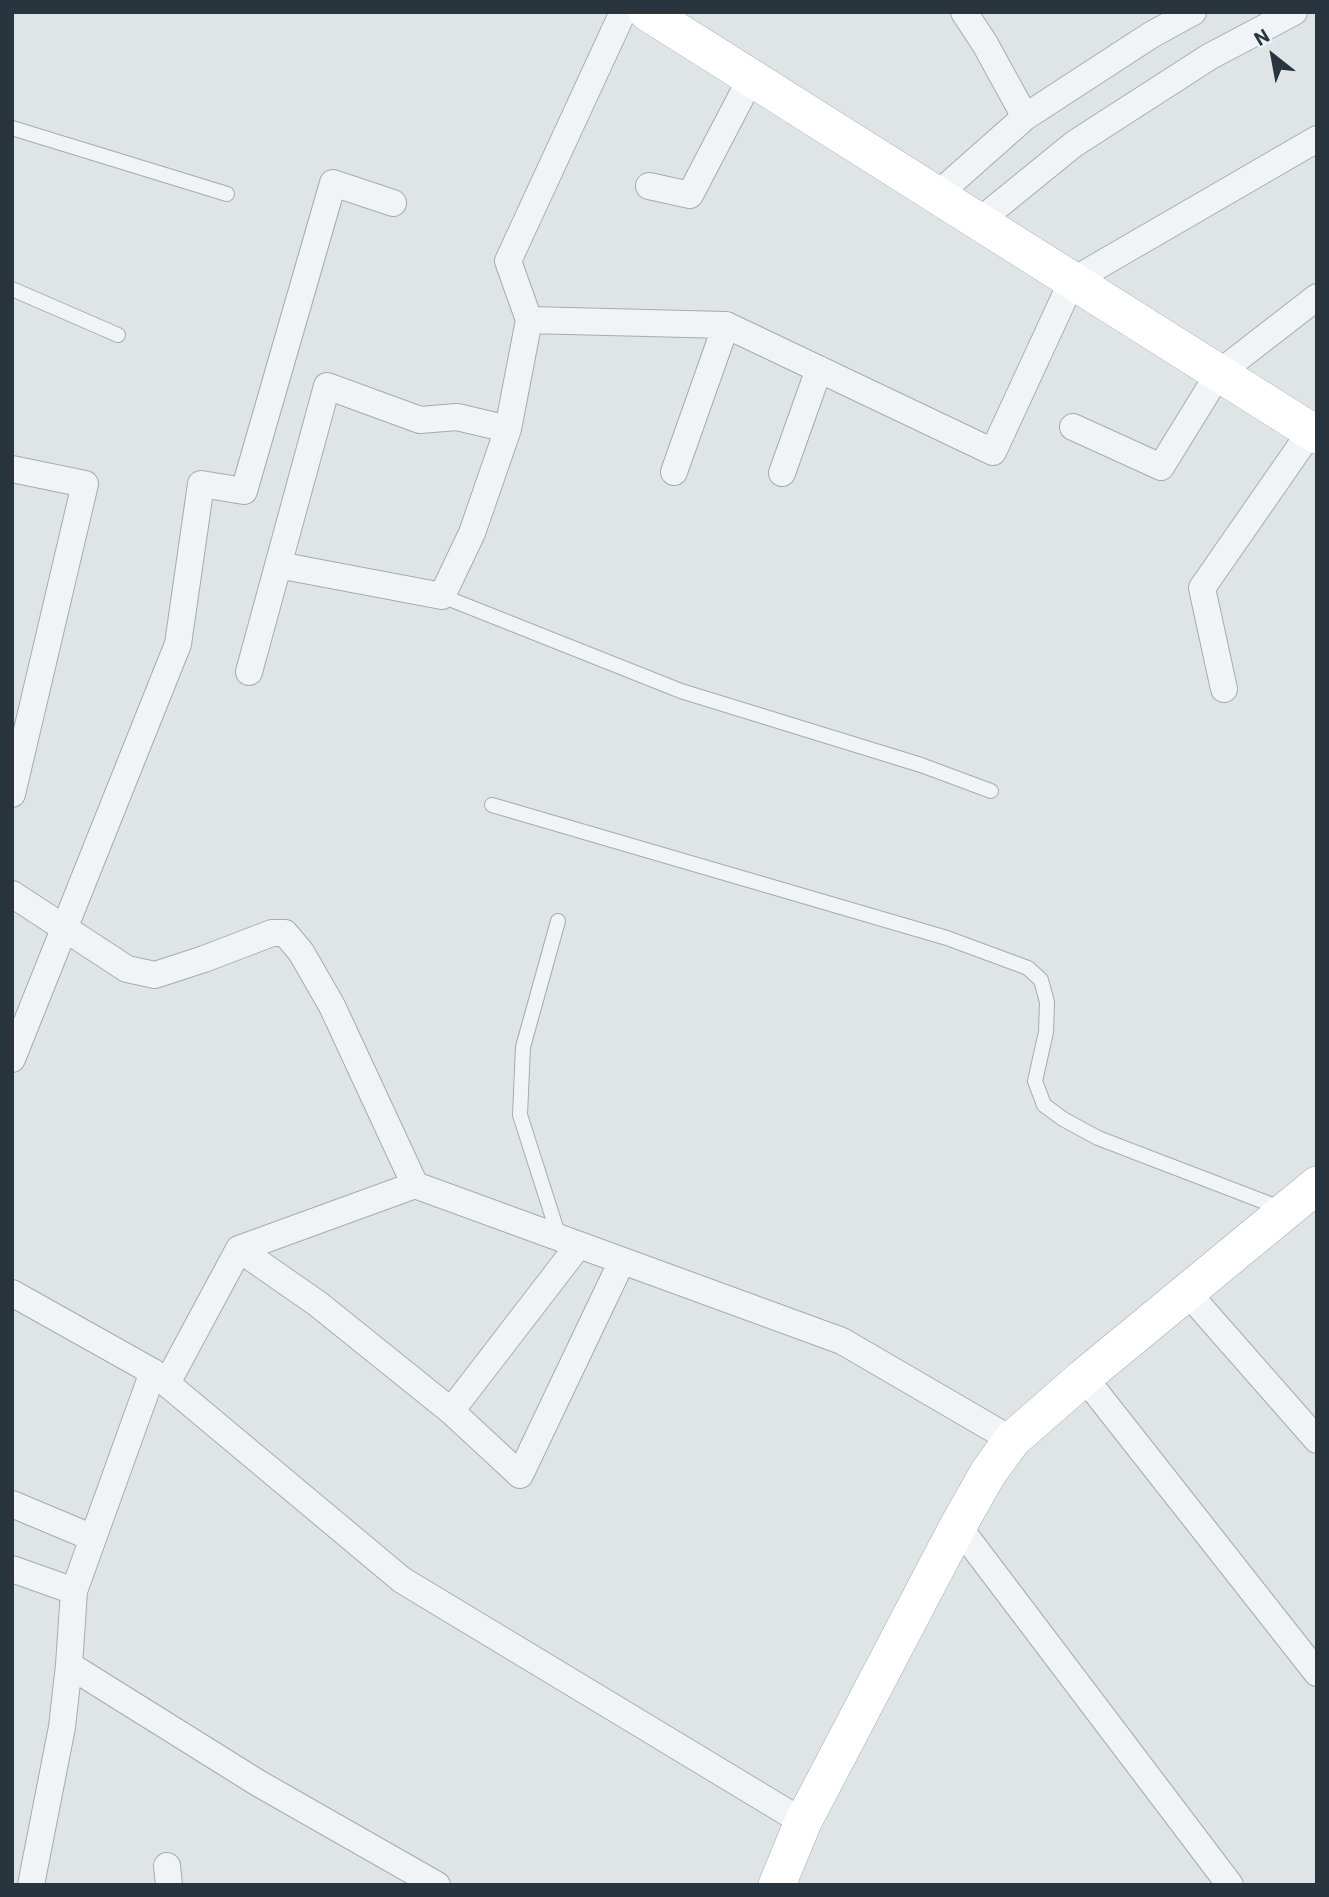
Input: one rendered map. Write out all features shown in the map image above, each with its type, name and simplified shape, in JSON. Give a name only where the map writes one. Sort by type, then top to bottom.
[{"type":"street","points":[[278,565],[442,596],[472,533],[508,429],[529,320],[508,261],[622,12]]},
{"type":"street","points":[[964,12],[1025,117]]},
{"type":"street","points":[[937,195],[1025,117],[1151,35],[1193,12]]},
{"type":"street","points":[[978,222],[1074,144],[1209,57],[1294,12]]},
{"type":"street","points":[[660,16],[751,78],[1314,433],[1202,588],[1224,690]]},
{"type":"street","points":[[649,186],[690,195],[751,78]]},
{"type":"street","points":[[529,320],[726,325],[993,452],[1072,281],[1317,139]]},
{"type":"street","points":[[12,1059],[178,644],[201,484],[244,491],[333,183],[393,203]]},
{"type":"street","points":[[1073,427],[1161,467],[1219,373],[1317,297]]},
{"type":"street","points":[[674,472],[726,325]]},
{"type":"street","points":[[782,473],[819,369]]},
{"type":"street","points":[[248,672],[327,386],[420,420],[457,417],[508,429]]},
{"type":"street","points":[[12,470],[85,484],[12,794]]},
{"type":"street","points":[[12,894],[127,969],[155,975],[204,960],[272,933],[285,933],[301,952],[332,1006],[415,1185]]},
{"type":"street","points":[[31,1885],[62,1727],[74,1591],[93,1538],[160,1378],[239,1249],[415,1185],[842,1341],[1012,1440]]},
{"type":"street","points":[[777,1885],[803,1822],[958,1526],[988,1473],[1012,1440],[1084,1377],[1317,1185]]},
{"type":"street","points":[[450,1411],[569,1242]]},
{"type":"street","points":[[239,1249],[318,1304],[450,1411],[520,1475],[622,1261]]},
{"type":"street","points":[[1187,1292],[1317,1440]]},
{"type":"street","points":[[12,1293],[160,1378],[402,1580],[803,1822]]},
{"type":"street","points":[[1084,1377],[1317,1673]]},
{"type":"street","points":[[12,1504],[93,1538]]},
{"type":"street","points":[[958,1526],[1230,1885]]},
{"type":"street","points":[[12,1569],[74,1591]]},
{"type":"street","points":[[69,1665],[258,1783],[437,1885]]},
{"type":"lane","points":[[12,128],[227,194]]},
{"type":"lane","points":[[12,289],[118,335]]},
{"type":"lane","points":[[442,596],[681,691],[921,765],[991,791]]},
{"type":"lane","points":[[492,805],[947,938],[1028,968],[1041,980],[1047,1002],[1046,1032],[1035,1081],[1044,1105],[1098,1138],[1284,1210]]},
{"type":"lane","points":[[558,920],[523,1047],[520,1115],[569,1242]]}]
